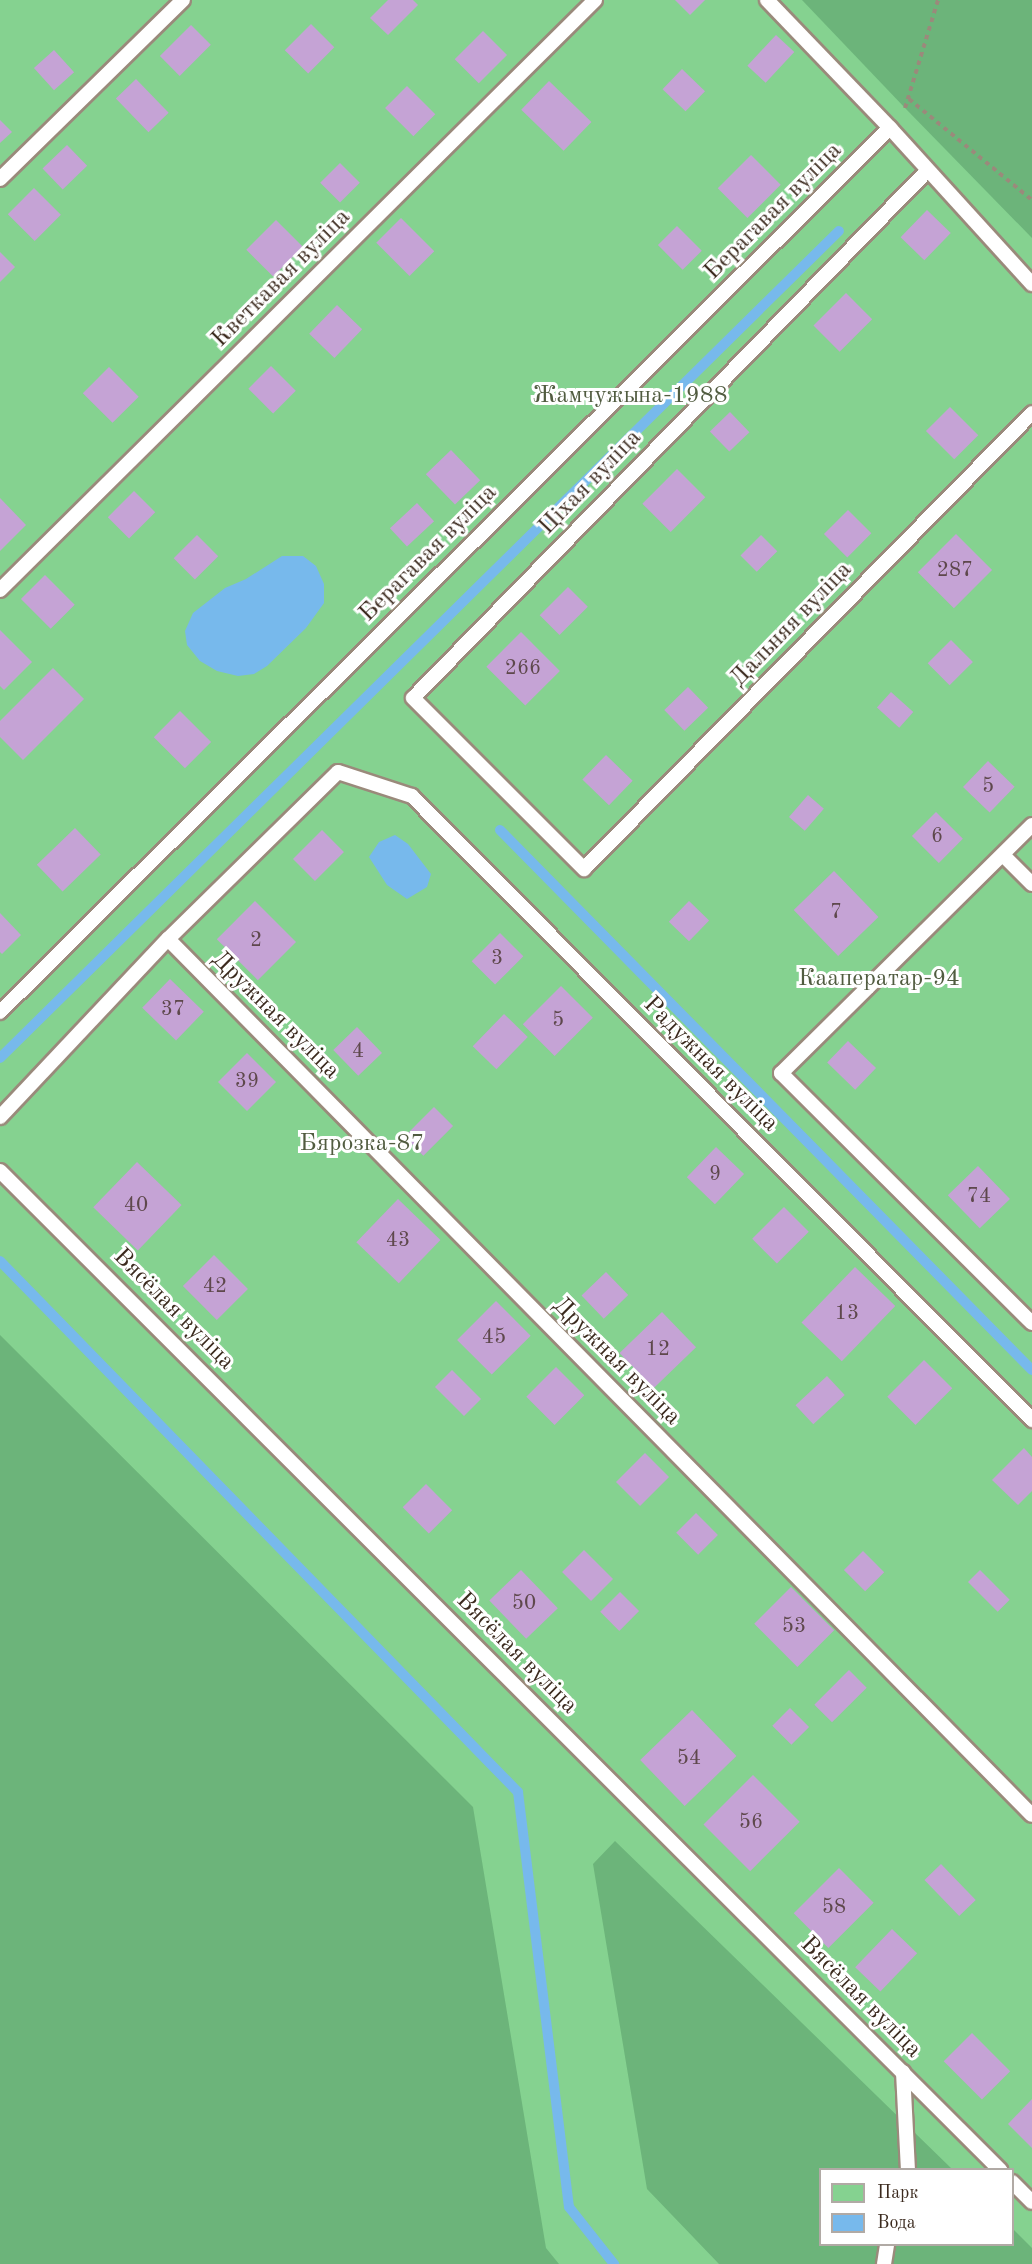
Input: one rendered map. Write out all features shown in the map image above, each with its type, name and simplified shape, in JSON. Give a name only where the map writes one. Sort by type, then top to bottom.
[{"type":"lane","points":[[0,179],[183,0]]},
{"type":"lane","name":"Кветкавая вуліца","points":[[0,590],[595,0]]},
{"type":"lane","points":[[767,0],[890,128],[1032,284]]},
{"type":"lane","name":"Берагавая вуліца","points":[[0,1012],[890,128]]},
{"type":"lane","name":"Ціхая вуліца","points":[[584,869],[413,698],[927,171]]},
{"type":"lane","name":"Дальняя вуліца","points":[[584,869],[1032,413]]},
{"type":"lane","name":"Радужная вуліца","points":[[168,939],[338,772],[412,796],[1032,1420]]},
{"type":"lane","points":[[1032,825],[781,1073],[1032,1323]]},
{"type":"lane","points":[[1003,855],[1032,884]]},
{"type":"lane","points":[[0,1117],[168,939]]},
{"type":"lane","name":"Дружная вуліца","points":[[168,939],[1032,1815]]},
{"type":"lane","name":"Вясёлая вуліца","points":[[0,1171],[999,2168]]},
{"type":"lane","points":[[903,2072],[908,2168]]},
{"type":"lane","points":[[1014,2184],[1032,2202]]},
{"type":"lane","points":[[884,2264],[887,2246]]},
{"type":"path","points":[[890,128],[909,99],[938,0]]},
{"type":"path","points":[[909,99],[1032,200]]},
{"type":"green space","points":[[0,0],[1032,0],[1032,2264],[0,2264]]},
{"type":"green space","points":[[802,0],[1032,0],[1032,238],[905,108]]},
{"type":"green space","points":[[0,1335],[473,1807],[546,2248],[559,2264],[0,2264]]},
{"type":"green space","points":[[615,1841],[951,2168],[819,2168],[819,2246],[1014,2246],[1014,2230],[1032,2248],[1032,2264],[719,2264],[647,2189],[593,1864]]},
{"type":"water","points":[[282,556],[303,556],[316,566],[324,584],[324,603],[306,628],[267,666],[254,674],[238,676],[217,671],[200,661],[187,645],[185,631],[193,613],[225,588],[246,579]]},
{"type":"water","points":[[395,835],[408,844],[431,874],[427,887],[407,899],[387,885],[369,857],[379,842]]},
{"type":"building","points":[[388,0],[413,0],[418,5],[388,35],[370,18]]},
{"type":"building","points":[[675,0],[705,0],[690,15]]},
{"type":"building","points":[[311,24],[334,47],[308,73],[285,50]]},
{"type":"building","points":[[191,25],[211,45],[180,76],[160,56]]},
{"type":"building","points":[[483,31],[507,55],[479,83],[455,59]]},
{"type":"building","points":[[776,35],[794,52],[766,83],[747,66]]},
{"type":"building","points":[[54,50],[74,72],[54,90],[34,68]]},
{"type":"building","points":[[682,69],[705,91],[686,111],[663,89]]},
{"type":"building","points":[[136,79],[169,113],[149,132],[116,98]]},
{"type":"building","points":[[549,81],[591,122],[564,151],[521,110]]},
{"type":"building","points":[[407,86],[435,114],[413,136],[385,108]]},
{"type":"building","points":[[0,120],[12,132],[0,143]]},
{"type":"building","points":[[67,145],[87,166],[63,189],[43,169]]},
{"type":"building","points":[[751,155],[781,185],[747,218],[718,188]]},
{"type":"building","points":[[340,163],[360,183],[340,203],[320,183]]},
{"type":"building","points":[[34,188],[61,215],[35,241],[8,214]]},
{"type":"building","points":[[927,210],[951,233],[924,260],[901,237]]},
{"type":"building","points":[[401,218],[434,251],[409,276],[376,243]]},
{"type":"building","points":[[276,220],[303,247],[273,277],[246,250]]},
{"type":"building","points":[[677,226],[702,251],[683,270],[658,245]]},
{"type":"building","points":[[0,252],[15,267],[0,282]]},
{"type":"building","points":[[846,293],[872,319],[840,352],[813,326]]},
{"type":"building","points":[[337,305],[362,329],[334,358],[309,334]]},
{"type":"building","points":[[271,366],[296,391],[273,413],[248,389]]},
{"type":"building","points":[[109,367],[139,397],[113,423],[83,393]]},
{"type":"building","points":[[950,407],[978,435],[954,459],[926,431]]},
{"type":"building","points":[[730,412],[749,432],[729,452],[710,431]]},
{"type":"building","points":[[451,450],[480,480],[455,505],[426,474]]},
{"type":"building","points":[[677,469],[705,497],[671,532],[642,504]]},
{"type":"building","points":[[134,491],[155,512],[129,538],[108,517]]},
{"type":"building","points":[[0,498],[26,525],[0,551]]},
{"type":"building","points":[[417,503],[434,521],[407,547],[390,528]]},
{"type":"building","points":[[848,510],[871,533],[847,557],[824,534]]},
{"type":"building","points":[[956,534],[992,570],[954,608],[918,572]]},
{"type":"building","points":[[197,535],[218,556],[195,580],[174,558]]},
{"type":"building","points":[[761,535],[777,551],[757,572],[740,556]]},
{"type":"building","points":[[45,575],[75,605],[51,629],[21,599]]},
{"type":"building","points":[[568,587],[588,607],[560,635],[540,615]]},
{"type":"building","points":[[0,630],[32,662],[4,690],[0,686]]},
{"type":"building","points":[[521,632],[560,671],[525,706],[486,667]]},
{"type":"building","points":[[951,640],[973,662],[950,685],[928,663]]},
{"type":"building","points":[[53,668],[84,699],[23,760],[0,737],[0,721]]},
{"type":"building","points":[[688,687],[708,708],[684,731],[664,710]]},
{"type":"building","points":[[891,692],[913,712],[899,728],[877,708]]},
{"type":"building","points":[[180,711],[211,742],[185,768],[154,737]]},
{"type":"building","points":[[606,755],[633,781],[609,805],[582,779]]},
{"type":"building","points":[[988,761],[1015,787],[990,813],[963,787]]},
{"type":"building","points":[[808,795],[824,809],[805,831],[789,817]]},
{"type":"building","points":[[936,812],[963,839],[939,863],[912,836]]},
{"type":"building","points":[[75,828],[101,855],[63,891],[37,865]]},
{"type":"building","points":[[322,830],[344,852],[315,881],[293,859]]},
{"type":"building","points":[[834,871],[878,917],[838,956],[794,910]]},
{"type":"building","points":[[255,901],[296,942],[258,980],[217,939]]},
{"type":"building","points":[[689,901],[709,920],[689,941],[669,922]]},
{"type":"building","points":[[0,913],[21,935],[2,954],[0,952]]},
{"type":"building","points":[[500,933],[523,956],[495,985],[472,961]]},
{"type":"building","points":[[170,979],[204,1012],[176,1040],[142,1008]]},
{"type":"building","points":[[561,986],[593,1018],[555,1056],[523,1024]]},
{"type":"building","points":[[504,1014],[528,1037],[496,1069],[473,1046]]},
{"type":"building","points":[[357,1027],[382,1053],[358,1076],[333,1050]]},
{"type":"building","points":[[848,1041],[876,1068],[855,1090],[827,1063]]},
{"type":"building","points":[[247,1053],[276,1082],[247,1111],[218,1082]]},
{"type":"building","points":[[434,1107],[453,1126],[423,1156],[404,1137]]},
{"type":"building","points":[[716,1147],[744,1174],[715,1204],[687,1177]]},
{"type":"building","points":[[137,1162],[182,1205],[138,1250],[93,1207]]},
{"type":"building","points":[[978,1166],[1010,1199],[980,1228],[948,1195]]},
{"type":"building","points":[[398,1199],[440,1240],[399,1283],[356,1242]]},
{"type":"building","points":[[784,1207],[809,1232],[777,1264],[752,1239]]},
{"type":"building","points":[[214,1255],[248,1289],[217,1320],[183,1286]]},
{"type":"building","points":[[855,1267],[895,1306],[842,1361],[802,1322]]},
{"type":"building","points":[[606,1272],[628,1295],[604,1319],[582,1296]]},
{"type":"building","points":[[496,1301],[531,1336],[492,1375],[457,1340]]},
{"type":"building","points":[[662,1312],[696,1347],[654,1388],[620,1353]]},
{"type":"building","points":[[924,1360],[952,1388],[916,1425],[887,1397]]},
{"type":"building","points":[[556,1367],[584,1395],[555,1425],[526,1397]]},
{"type":"building","points":[[452,1370],[481,1399],[464,1416],[435,1387]]},
{"type":"building","points":[[827,1376],[845,1395],[813,1424],[796,1405]]},
{"type":"building","points":[[1024,1448],[1032,1457],[1032,1491],[1018,1505],[992,1480]]},
{"type":"building","points":[[645,1453],[669,1477],[640,1506],[616,1482]]},
{"type":"building","points":[[426,1484],[452,1510],[429,1533],[403,1507]]},
{"type":"building","points":[[696,1513],[718,1535],[698,1555],[676,1533]]},
{"type":"building","points":[[584,1550],[613,1579],[591,1601],[562,1572]]},
{"type":"building","points":[[863,1551],[884,1572],[865,1591],[844,1570]]},
{"type":"building","points":[[521,1570],[558,1608],[526,1639],[489,1601]]},
{"type":"building","points":[[980,1570],[1010,1600],[998,1612],[968,1582]]},
{"type":"building","points":[[791,1587],[834,1630],[797,1667],[754,1624]]},
{"type":"building","points":[[620,1592],[639,1611],[619,1631],[600,1612]]},
{"type":"building","points":[[849,1670],[867,1688],[832,1722],[814,1705]]},
{"type":"building","points":[[790,1708],[809,1727],[791,1745],[772,1726]]},
{"type":"building","points":[[692,1710],[736,1756],[685,1806],[640,1760]]},
{"type":"building","points":[[753,1775],[800,1822],[750,1871],[704,1824]]},
{"type":"building","points":[[941,1864],[976,1900],[959,1916],[924,1880]]},
{"type":"building","points":[[839,1868],[874,1903],[828,1948],[794,1913]]},
{"type":"building","points":[[892,1929],[917,1953],[880,1991],[855,1967]]},
{"type":"building","points":[[972,2033],[1010,2071],[982,2099],[944,2061]]},
{"type":"building","points":[[1032,2099],[1032,2148],[1008,2124]]},
{"type":"waterway","points":[[0,1058],[839,231]]},
{"type":"waterway","points":[[500,830],[1032,1370]]},
{"type":"waterway","points":[[0,1261],[518,1792],[569,2207],[614,2264]]},
{"type":"park label","name":"Жамчужына-1988","points":[[630,397]]},
{"type":"park label","name":"Кааператар-94","points":[[879,980]]},
{"type":"park label","name":"Бярозка-87","points":[[362,1145]]}]
